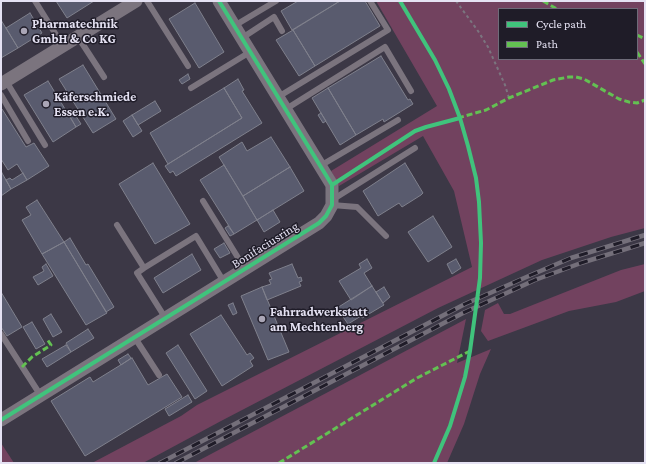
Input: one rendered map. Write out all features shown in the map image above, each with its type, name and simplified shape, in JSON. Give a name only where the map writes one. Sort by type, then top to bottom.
[{"type":"street","points":[[4,83],[136,1]]},
{"type":"street","points":[[219,1],[332,185],[332,202]]},
{"type":"street","name":"Bonifaciusring","points":[[1,420],[319,223],[326,216],[332,202]]},
{"type":"lane","points":[[35,1],[63,46]]},
{"type":"lane","points":[[147,1],[188,66]]},
{"type":"lane","points":[[234,26],[276,1]]},
{"type":"lane","points":[[278,97],[388,30],[370,1]]},
{"type":"lane","points":[[242,38],[274,17],[282,30]]},
{"type":"lane","points":[[78,37],[104,77]]},
{"type":"lane","points":[[286,110],[385,47],[411,91]]},
{"type":"lane","points":[[191,88],[250,52]]},
{"type":"lane","points":[[4,83],[45,145]]},
{"type":"lane","points":[[1,95],[28,140]]},
{"type":"lane","points":[[320,166],[398,120]]},
{"type":"lane","points":[[332,202],[415,148]]},
{"type":"lane","points":[[203,200],[245,269]]},
{"type":"lane","points":[[332,202],[357,207],[386,236]]},
{"type":"lane","points":[[117,225],[144,268]]},
{"type":"lane","points":[[166,318],[137,272],[196,236],[224,282]]},
{"type":"lane","points":[[1,334],[41,396]]},
{"type":"lane","points":[[135,338],[159,376]]},
{"type":"path","points":[[456,1],[488,47],[509,98]]},
{"type":"shaded area","points":[[376,1],[645,1],[645,228],[611,237],[542,260],[438,308],[143,463],[92,463],[181,416],[197,405],[472,267],[454,191],[423,136],[339,186],[331,171],[437,106]]},
{"type":"shaded area","points":[[645,264],[645,291],[616,302],[569,311],[488,341],[481,331],[485,310],[498,303],[504,314],[510,314],[621,270]]},
{"type":"shaded area","points":[[466,319],[457,363],[491,349],[480,374],[464,424],[447,463],[194,463]]},
{"type":"shaded area","points":[[1,443],[14,463],[1,463]]},
{"type":"building","points":[[56,1],[94,1],[67,18]]},
{"type":"building","points":[[298,1],[340,1],[292,30],[281,11]]},
{"type":"building","points":[[340,1],[365,1],[380,26],[315,66],[293,30]]},
{"type":"building","points":[[195,3],[224,52],[199,68],[169,19]]},
{"type":"building","name":"Pharmatechnik GmbH & Co KG","points":[[30,13],[42,33],[18,48],[6,28]]},
{"type":"building","points":[[1,20],[18,48],[1,58]]},
{"type":"building","points":[[293,30],[315,66],[299,76],[276,40]]},
{"type":"building","points":[[381,56],[408,100],[410,99],[413,104],[384,122],[383,119],[356,135],[328,88]]},
{"type":"building","points":[[83,65],[116,119],[93,133],[59,79]]},
{"type":"building","points":[[188,74],[190,79],[182,84],[179,80]]},
{"type":"building","points":[[238,79],[244,90],[242,91],[262,123],[176,176],[173,171],[170,173],[165,166],[242,118],[224,88]]},
{"type":"building","name":"Käferschmiede Essen e.K.","points":[[48,81],[76,127],[53,142],[24,95]]},
{"type":"building","points":[[224,88],[242,118],[168,164],[150,133]]},
{"type":"building","points":[[328,88],[356,135],[340,145],[312,98]]},
{"type":"building","points":[[155,101],[161,111],[138,125],[132,115]]},
{"type":"building","points":[[1,109],[26,147],[34,143],[49,166],[27,180],[17,164],[8,170],[1,159]]},
{"type":"building","points":[[72,110],[81,124],[76,127],[68,113]]},
{"type":"building","points":[[321,113],[326,121],[323,123],[318,115]]},
{"type":"building","points":[[132,115],[142,131],[133,137],[123,121]]},
{"type":"building","points":[[271,137],[290,167],[243,196],[219,157],[242,142],[247,151]]},
{"type":"building","points":[[153,163],[190,224],[155,244],[119,184]]},
{"type":"building","points":[[405,163],[423,193],[402,207],[399,203],[378,216],[363,191]]},
{"type":"building","points":[[224,165],[257,220],[234,234],[200,180]]},
{"type":"building","points":[[290,167],[304,191],[257,220],[243,196]]},
{"type":"building","points":[[2,173],[11,189],[1,196],[1,174]]},
{"type":"building","points":[[23,173],[27,180],[11,189],[6,180],[10,178],[12,180]]},
{"type":"building","points":[[37,200],[64,242],[42,254],[22,220],[31,215],[26,207]]},
{"type":"building","points":[[273,210],[280,222],[264,232],[257,220]]},
{"type":"building","points":[[433,216],[452,247],[428,262],[408,232]]},
{"type":"building","points":[[228,226],[234,234],[230,236],[225,228]]},
{"type":"building","points":[[70,238],[114,307],[106,312],[64,242]]},
{"type":"building","points":[[64,242],[107,313],[86,325],[42,254]]},
{"type":"building","points":[[224,243],[230,253],[220,258],[214,249]]},
{"type":"building","points":[[192,254],[201,270],[163,293],[154,278]]},
{"type":"building","points":[[367,259],[372,268],[364,273],[372,286],[351,300],[339,281],[361,268],[359,264]]},
{"type":"building","points":[[456,259],[461,268],[452,274],[447,264]]},
{"type":"building","points":[[46,264],[53,276],[38,285],[33,277],[44,271],[42,267]]},
{"type":"building","points":[[292,264],[298,278],[301,277],[302,281],[299,282],[301,286],[267,300],[262,287],[271,284],[269,280],[272,279],[269,273]]},
{"type":"building","points":[[372,286],[384,305],[362,318],[361,316],[348,324],[337,308]]},
{"type":"building","points":[[262,287],[289,352],[268,360],[241,296]]},
{"type":"building","points":[[384,287],[390,297],[383,303],[376,292]]},
{"type":"building","points":[[1,292],[22,327],[7,336],[1,327]]},
{"type":"building","points":[[233,303],[237,313],[233,315],[228,305]]},
{"type":"building","points":[[51,314],[62,332],[53,337],[43,319]]},
{"type":"building","points":[[221,315],[247,355],[250,353],[254,358],[250,361],[253,366],[222,386],[190,334]]},
{"type":"building","points":[[32,322],[45,344],[36,349],[23,327]]},
{"type":"building","points":[[88,329],[94,338],[71,352],[66,343]]},
{"type":"building","points":[[66,345],[71,352],[47,367],[42,359]]},
{"type":"building","points":[[178,345],[207,391],[195,399],[166,353]]},
{"type":"building","points":[[128,354],[131,358],[121,365],[118,360]]},
{"type":"building","points":[[132,358],[148,385],[167,374],[182,397],[85,456],[51,401],[90,377],[93,382]]},
{"type":"building","points":[[188,395],[192,402],[169,416],[165,409]]},
{"type":"railway","points":[[160,463],[465,304],[571,258],[645,235]]},
{"type":"railway","points":[[176,463],[463,313],[535,280],[581,263],[645,243]]},
{"type":"marked path","points":[[543,1],[555,8]]},
{"type":"marked path","points":[[638,36],[645,39]]},
{"type":"marked path","points":[[638,54],[645,64]]},
{"type":"marked path","points":[[458,118],[486,110],[509,98],[553,80],[569,77],[584,79],[619,99],[637,103],[645,100]]},
{"type":"marked path","points":[[22,367],[32,357],[51,345],[47,339]]},
{"type":"marked path","points":[[279,463],[417,378],[470,351]]},
{"type":"cycle path","points":[[1,420],[319,223],[326,216],[332,205],[332,185],[219,1]]},
{"type":"cycle path","points":[[400,1],[435,60],[449,89],[460,118],[468,146],[476,178],[479,202],[481,243],[480,278],[470,351],[465,377],[450,426],[434,463]]},
{"type":"cycle path","points":[[332,185],[415,131],[460,118]]},
{"type":"place","name":"Pharmatechnik GmbH & Co KG","points":[[24,31]]},
{"type":"place","name":"Käferschmiede Essen e.K.","points":[[46,104]]},
{"type":"place","name":"Fahrradwerkstatt am Mechtenberg","points":[[262,319]]}]
